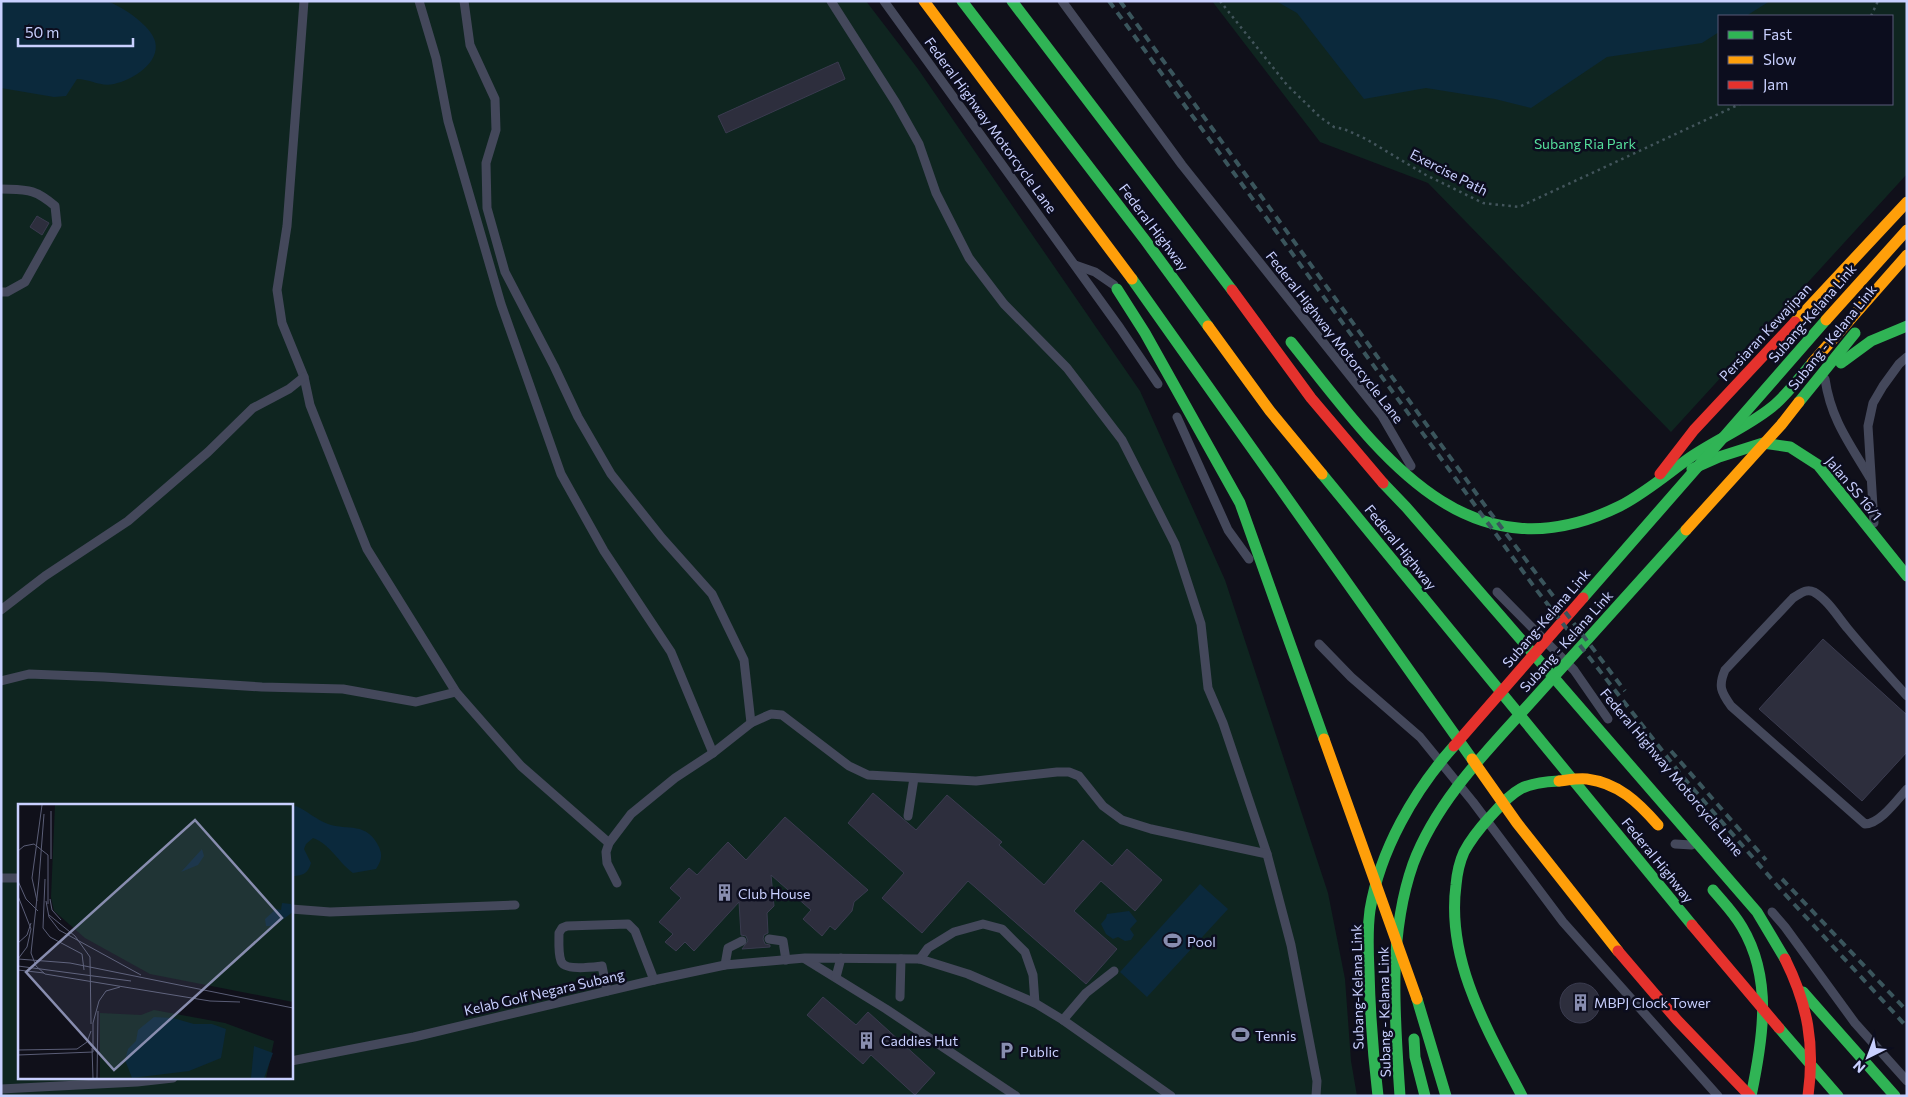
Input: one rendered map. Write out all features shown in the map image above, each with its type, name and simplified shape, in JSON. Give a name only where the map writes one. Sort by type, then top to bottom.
[{"type":"main road","points":[[924,1],[1108,246],[1517,823],[1636,973],[1698,1043],[1750,1096]]},
{"type":"main road","name":"Federal Highway","points":[[962,1],[1145,240],[1270,411],[1720,960],[1838,1096]]},
{"type":"main road","points":[[1012,1],[1311,398],[1371,471],[1440,547],[1757,912],[1775,937],[1798,984],[1813,1045],[1808,1096]]},
{"type":"main road","name":"Persiaran Kewajipan","points":[[1650,487],[1694,430],[1907,202]]},
{"type":"main road","name":"Subang-Kelana Link","points":[[1378,1096],[1370,1031],[1368,931],[1375,893],[1385,859],[1405,814],[1436,767],[1854,288],[1907,230]]},
{"type":"main road","points":[[1108,246],[1114,285],[1145,333],[1240,503],[1414,990],[1446,1096]]},
{"type":"main road","points":[[1285,334],[1364,430],[1411,480],[1463,513],[1488,524],[1513,528],[1564,526],[1613,509],[1637,497],[1700,451],[1741,428],[1772,406],[1907,255]]},
{"type":"main road","name":"Subang - Kelana Link","points":[[1400,1096],[1397,1051],[1396,957],[1400,910],[1411,873],[1426,834],[1445,805],[1489,749],[1781,425],[1907,270]]},
{"type":"main road","points":[[1235,295],[1265,315]]},
{"type":"main road","points":[[1781,425],[1829,374],[1851,355],[1871,341],[1907,326]]},
{"type":"main road","name":"Jalan SS 16/1","points":[[1650,487],[1719,457],[1763,443],[1790,448],[1818,465],[1907,576]]},
{"type":"main road","points":[[1522,1096],[1493,1041],[1464,976],[1456,936],[1454,900],[1458,870],[1474,834],[1513,792],[1535,782],[1586,778],[1615,786],[1640,804],[1686,857]]},
{"type":"main road","points":[[1750,1096],[1760,1053],[1764,1010],[1761,980],[1753,952],[1742,928],[1711,887],[1895,1096]]},
{"type":"main road","points":[[1414,990],[1415,1057],[1425,1096]]},
{"type":"main road","points":[[1397,1051],[1412,1096]]},
{"type":"lane","points":[[304,1],[288,226],[277,290],[282,323],[304,378],[310,405],[367,550],[456,692],[521,766],[608,843]]},
{"type":"lane","points":[[419,1],[436,58],[448,121],[501,304],[561,474],[604,551],[670,652],[713,752]]},
{"type":"lane","points":[[464,1],[470,44],[495,99],[496,130],[486,163],[487,208],[505,272],[578,417],[611,474],[662,538],[712,594],[744,660],[751,723]]},
{"type":"lane","points":[[831,1],[896,103],[919,144],[936,193],[969,258],[1004,304],[1067,368],[1122,440],[1175,544],[1191,588],[1201,624],[1208,688],[1223,723],[1267,854],[1292,945],[1317,1080],[1316,1096]]},
{"type":"lane","name":"Federal Highway Motorcycle Lane","points":[[884,1],[1076,266],[1163,392]]},
{"type":"lane","name":"Federal Highway Motorcycle Lane","points":[[1062,1],[1182,165],[1382,416],[1409,460],[1420,497]]},
{"type":"lane","points":[[1,189],[26,190],[41,194],[55,206],[57,225],[25,282],[7,292],[1,292]]},
{"type":"lane","points":[[1076,266],[1095,272],[1114,285]]},
{"type":"lane","points":[[1832,341],[1825,355],[1824,375],[1826,389],[1840,429],[1872,481]]},
{"type":"lane","points":[[1875,536],[1868,426],[1873,403],[1907,357]]},
{"type":"lane","points":[[1,610],[45,576],[128,522],[208,452],[253,408],[289,389],[304,378]]},
{"type":"lane","points":[[1172,409],[1228,530],[1260,572]]},
{"type":"lane","name":"Federal Highway Motorcycle Lane","points":[[1488,583],[1574,670],[1602,713],[1614,727]]},
{"type":"lane","points":[[1907,696],[1826,602],[1814,592],[1808,590],[1793,598],[1725,670],[1720,681],[1722,693],[1731,706],[1866,824],[1872,824],[1878,820],[1907,789]]},
{"type":"lane","points":[[1319,644],[1351,677],[1420,737],[1473,802],[1563,922],[1718,1096]]},
{"type":"lane","points":[[1,680],[29,674],[262,687],[343,689],[416,702],[456,692]]},
{"type":"lane","points":[[617,883],[605,858],[608,843],[631,814],[675,778],[751,723],[771,714],[782,715],[849,766],[868,775],[976,781],[1068,772],[1079,776],[1103,806],[1122,820],[1151,829],[1267,854]]},
{"type":"lane","points":[[908,816],[914,778]]},
{"type":"lane","points":[[1669,837],[1714,845]]},
{"type":"lane","points":[[1,878],[18,878]]},
{"type":"lane","points":[[292,909],[330,912],[515,905]]},
{"type":"lane","points":[[1766,905],[1785,927],[1855,1023],[1907,1081]]},
{"type":"lane","points":[[606,991],[602,966],[564,966],[561,961],[559,933],[562,928],[567,926],[628,924],[635,931],[654,980]]},
{"type":"lane","points":[[920,959],[928,948],[954,932],[983,924],[1002,929],[1025,952],[1033,975],[1035,1003]]},
{"type":"lane","points":[[769,939],[783,941],[785,944],[786,960]]},
{"type":"lane","points":[[725,965],[728,948],[742,941]]},
{"type":"lane","points":[[805,958],[1016,1096]]},
{"type":"lane","name":"Kelab Golf Negara Subang","points":[[292,1061],[414,1037],[606,991],[725,965],[805,958],[920,959],[968,974],[1035,1003],[1064,1020],[1171,1096]]},
{"type":"lane","points":[[836,977],[841,958]]},
{"type":"lane","points":[[900,997],[901,959]]},
{"type":"lane","points":[[1064,1020],[1086,993],[1114,971]]},
{"type":"lane","points":[[1,1089],[155,1080]]},
{"type":"path","name":"Exercise Path","points":[[1220,1],[1287,85],[1334,128],[1344,129],[1366,139],[1426,175],[1484,203],[1519,207],[1738,105]]},
{"type":"path","points":[[1871,15],[1878,1]]},
{"type":"green space","points":[[1,1],[866,1],[918,69],[1140,391],[1225,580],[1328,893],[1345,979],[1351,1061],[1357,1096],[1,1096]]},
{"type":"green space","name":"Subang Ria Park","points":[[1212,1],[1907,1],[1907,174],[1671,432],[1428,183],[1320,142]]},
{"type":"water","points":[[1,1],[109,2],[122,8],[148,29],[155,41],[156,49],[154,56],[144,69],[121,82],[109,85],[77,79],[66,96],[54,97],[1,88]]},
{"type":"water","points":[[1276,1],[1770,1],[1748,15],[1718,15],[1718,33],[1702,43],[1607,57],[1531,108],[1495,99],[1426,88],[1364,99],[1297,13]]},
{"type":"water","points":[[296,806],[328,824],[356,828],[368,833],[374,839],[381,853],[376,869],[353,873],[329,849],[313,838],[306,844],[304,849],[311,863],[308,870],[301,875],[292,876],[292,807]]},
{"type":"water","name":"Pool","points":[[1200,884],[1228,909],[1147,997],[1120,972]]},
{"type":"water","points":[[1129,911],[1137,921],[1130,929],[1134,935],[1131,940],[1125,941],[1118,937],[1113,939],[1106,934],[1101,924],[1107,914]]},
{"type":"building","points":[[838,62],[845,79],[726,133],[718,116]]},
{"type":"building","points":[[37,216],[49,223],[42,235],[30,227]]},
{"type":"building","points":[[1823,639],[1907,715],[1907,752],[1862,801],[1759,709]]},
{"type":"building","points":[[873,793],[916,830],[947,795],[1002,842],[999,845],[1044,885],[1083,840],[1112,866],[1127,849],[1162,880],[1135,911],[1101,881],[1074,911],[1117,949],[1086,984],[968,881],[922,933],[882,898],[904,873],[848,823]]},
{"type":"building","points":[[785,817],[868,890],[854,902],[852,911],[835,930],[830,926],[822,936],[803,919],[811,910],[771,875],[774,906],[767,913],[768,933],[764,935],[763,939],[765,944],[770,945],[770,947],[742,949],[748,941],[746,936],[741,935],[739,902],[694,951],[685,942],[676,951],[665,942],[673,934],[659,922],[681,898],[670,888],[689,868],[697,875],[728,842],[746,860]]},
{"type":"building","name":"MBPJ Clock Tower","points":[[1576,983],[1584,983],[1591,986],[1597,992],[1600,1003],[1597,1014],[1591,1020],[1584,1023],[1576,1023],[1569,1020],[1563,1014],[1560,1007],[1560,999],[1563,992],[1569,986]]},
{"type":"building","name":"Caddies Hut","points":[[823,997],[856,1025],[868,1012],[935,1073],[915,1095],[871,1055],[863,1064],[807,1015]]},
{"type":"railway","points":[[1109,1],[1535,588],[1682,776],[1782,891],[1907,1027]]},
{"type":"railway","points":[[1120,1],[1489,511],[1625,691]]},
{"type":"railway","points":[[1671,751],[1766,860]]},
{"type":"railway","points":[[1782,879],[1907,1011]]},
{"type":"traffic: fast","points":[[962,1],[1145,240],[1208,326]]},
{"type":"traffic: fast","points":[[1012,1],[1232,290]]},
{"type":"traffic: fast","points":[[1132,279],[1472,759]]},
{"type":"traffic: fast","points":[[1117,289],[1145,333],[1240,503],[1324,739]]},
{"type":"traffic: fast","points":[[1583,598],[1826,320]]},
{"type":"traffic: fast","points":[[1841,363],[1871,341],[1907,326]]},
{"type":"traffic: fast","points":[[1799,402],[1855,333]]},
{"type":"traffic: fast","points":[[1291,342],[1356,423],[1391,461],[1429,493],[1470,516],[1515,528],[1565,525],[1620,506],[1647,490],[1698,452],[1752,421],[1772,407],[1788,392],[1812,363]]},
{"type":"traffic: fast","points":[[1692,469],[1719,457],[1763,443],[1790,447],[1818,465],[1907,576]]},
{"type":"traffic: fast","points":[[1322,474],[1692,925]]},
{"type":"traffic: fast","points":[[1383,483],[1406,507],[1757,912],[1785,959]]},
{"type":"traffic: fast","points":[[1400,1096],[1395,1009],[1396,950],[1405,892],[1413,864],[1424,840],[1437,816],[1468,773],[1686,530]]},
{"type":"traffic: fast","points":[[1378,1096],[1370,1002],[1368,948],[1370,910],[1382,865],[1401,822],[1425,782],[1454,746]]},
{"type":"traffic: fast","points":[[1522,1096],[1472,995],[1457,941],[1455,913],[1456,881],[1461,860],[1472,838],[1505,801],[1526,786],[1559,781]]},
{"type":"traffic: fast","points":[[1713,890],[1742,927],[1752,947],[1762,988],[1762,1031],[1751,1096]]},
{"type":"traffic: fast","points":[[1803,992],[1895,1096]]},
{"type":"traffic: fast","points":[[1417,999],[1446,1096]]},
{"type":"traffic: fast","points":[[1779,1028],[1838,1096]]},
{"type":"traffic: fast","points":[[1414,1039],[1415,1057],[1425,1096]]},
{"type":"traffic: slow","points":[[924,1],[1132,279]]},
{"type":"traffic: slow","points":[[1795,322],[1907,202]]},
{"type":"traffic: slow","points":[[1826,320],[1907,230]]},
{"type":"traffic: slow","points":[[1812,363],[1907,255]]},
{"type":"traffic: slow","points":[[1208,326],[1270,411],[1322,474]]},
{"type":"traffic: slow","points":[[1686,530],[1781,425],[1799,402]]},
{"type":"traffic: slow","points":[[1324,739],[1417,999]]},
{"type":"traffic: slow","points":[[1472,759],[1517,823],[1618,951]]},
{"type":"traffic: slow","points":[[1559,781],[1587,779],[1618,789],[1635,801],[1658,825]]},
{"type":"traffic: jam","points":[[1232,290],[1311,398],[1383,483]]},
{"type":"traffic: jam","points":[[1660,474],[1694,430],[1795,322]]},
{"type":"traffic: jam","points":[[1454,746],[1583,598]]},
{"type":"traffic: jam","points":[[1692,925],[1779,1028]]},
{"type":"traffic: jam","points":[[1618,951],[1677,1020],[1750,1096]]},
{"type":"traffic: jam","points":[[1785,959],[1799,993],[1808,1026],[1811,1060],[1808,1096]]},
{"type":"place","name":"Club House","points":[[724,893]]},
{"type":"place","name":"Pool","points":[[1173,941]]},
{"type":"place","name":"MBPJ Clock Tower","points":[[1580,1002]]},
{"type":"place","name":"Tennis","points":[[1241,1035]]},
{"type":"place","name":"Caddies Hut","points":[[867,1040]]},
{"type":"place","name":"Public","points":[[1006,1051]]}]
